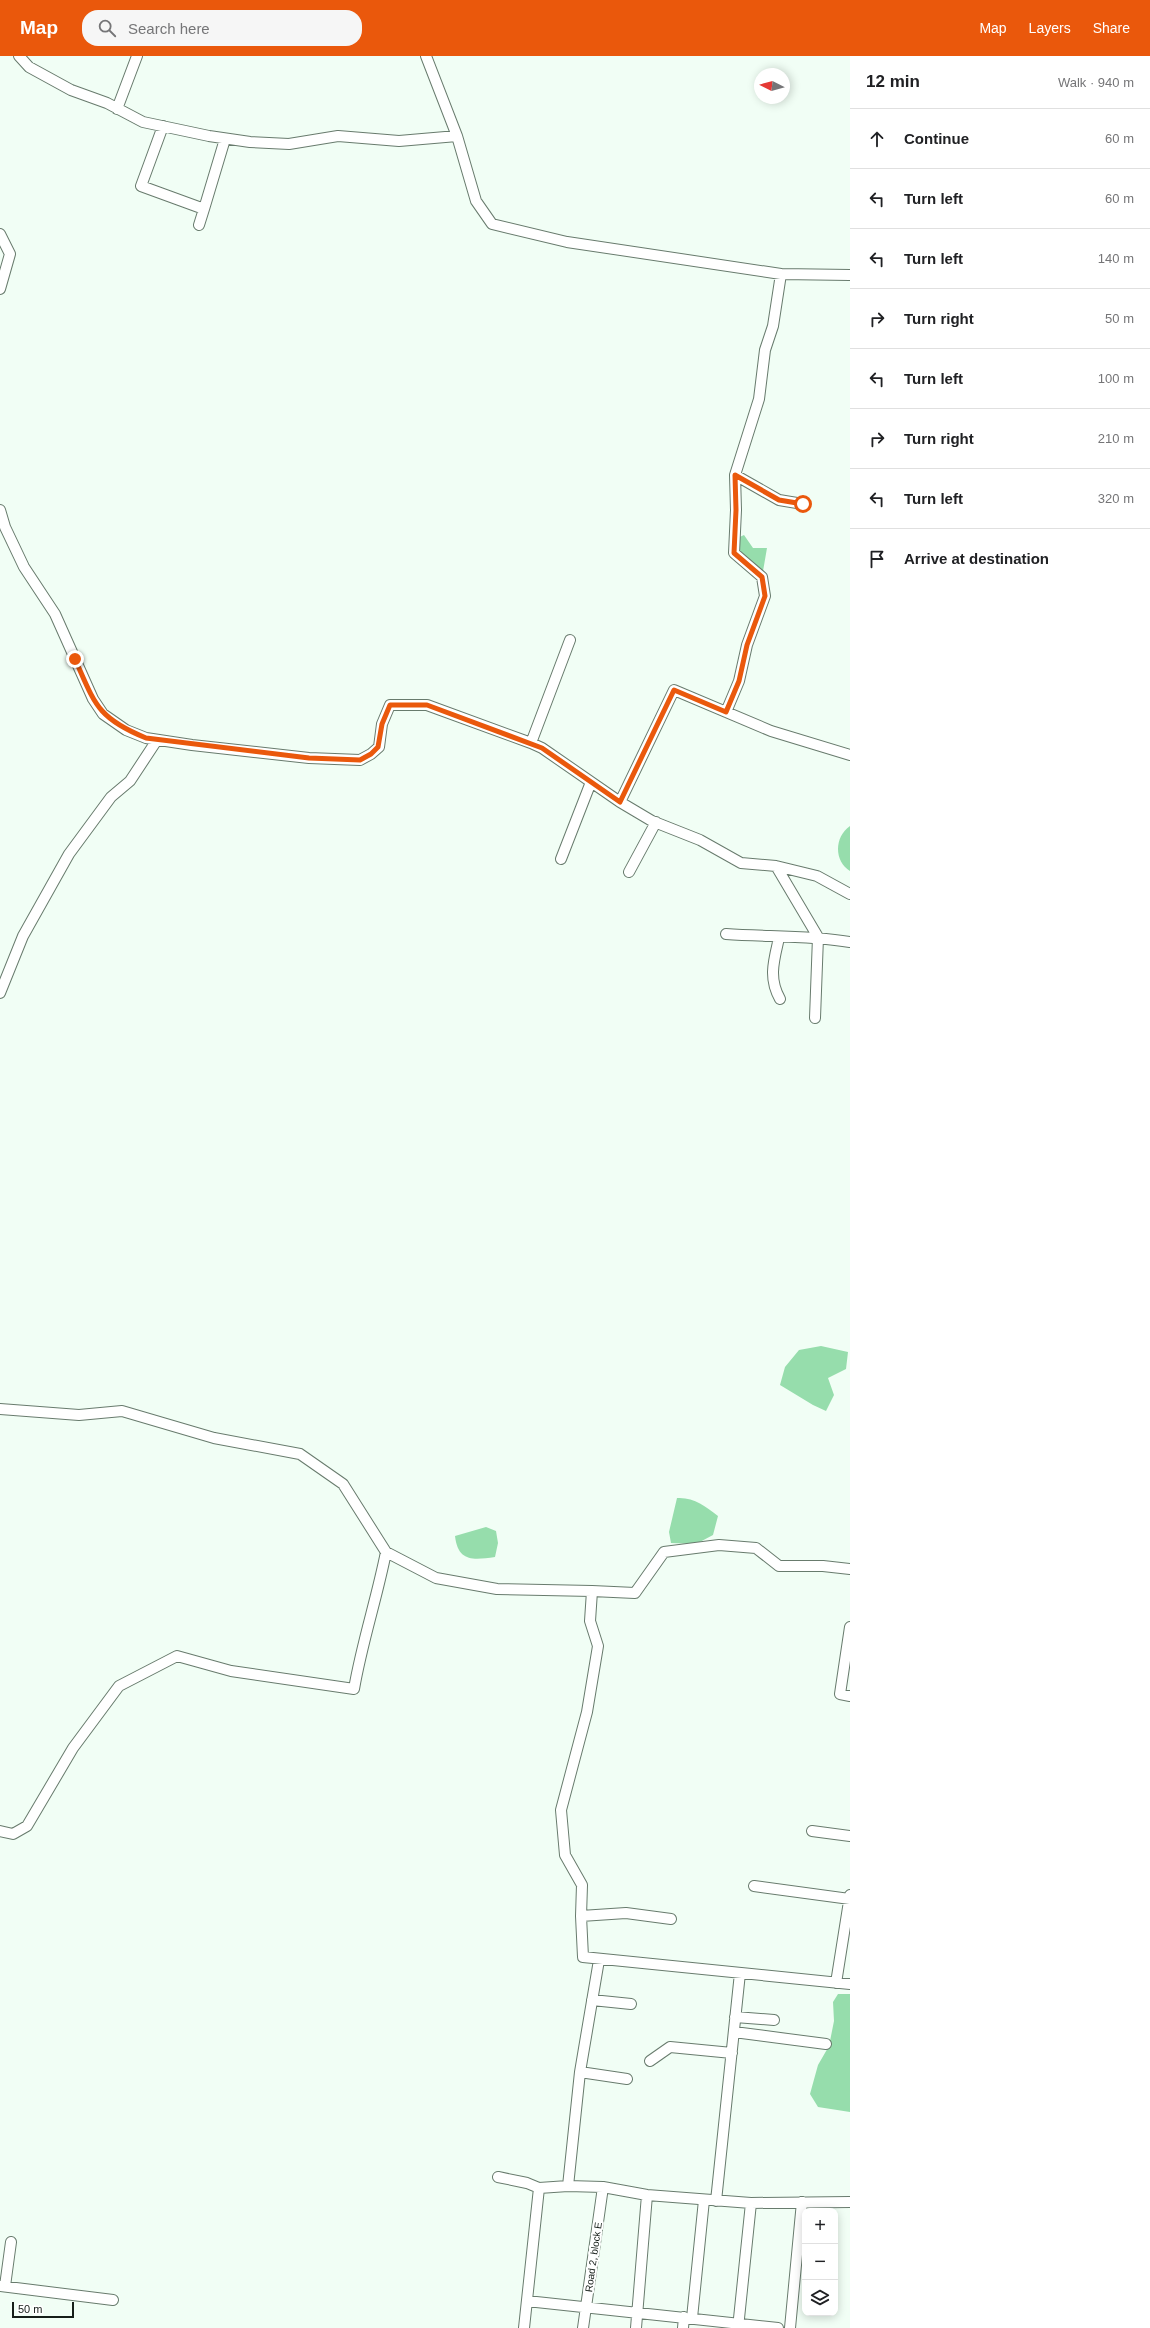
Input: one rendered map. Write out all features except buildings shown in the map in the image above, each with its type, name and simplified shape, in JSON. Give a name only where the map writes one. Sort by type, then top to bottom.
[{"type":"street","points":[[19,56],[30,67],[71,90],[118,109],[143,122],[225,139],[289,144],[338,136],[398,141],[457,136]]},
{"type":"street","points":[[118,109],[137,56]]},
{"type":"street","points":[[426,56],[457,136],[476,201],[492,224],[567,242],[781,274],[850,275]]},
{"type":"street","points":[[163,126],[141,186],[204,209]]},
{"type":"street","points":[[199,225],[225,139]]},
{"type":"street","points":[[0,234],[10,254],[0,289]]},
{"type":"street","points":[[726,712],[739,681],[747,645],[765,596],[762,577],[734,553],[736,510],[735,475],[759,399],[765,350],[773,326],[781,274]]},
{"type":"street","points":[[735,475],[779,500],[803,504]]},
{"type":"street","points":[[0,510],[5,527],[24,567],[55,614],[93,700],[103,714],[126,730],[146,738],[157,740],[309,758],[360,760],[371,754],[378,747],[382,724],[390,705],[427,705],[542,748],[620,802],[656,822],[700,840],[741,863],[776,866],[817,876],[850,894]]},
{"type":"street","points":[[530,743],[570,640]]},
{"type":"street","points":[[620,802],[674,690],[772,731],[850,755]]},
{"type":"street","points":[[0,993],[23,936],[69,854],[111,797],[130,781],[157,740]]},
{"type":"street","points":[[561,859],[591,782]]},
{"type":"street","points":[[629,872],[656,822]]},
{"type":"street","points":[[776,866],[818,937],[815,1018]]},
{"type":"street","points":[[726,934],[779,938],[818,937],[850,942]]},
{"type":"street","points":[[779,938],[773,974],[773,987],[780,999]]},
{"type":"street","points":[[0,1409],[79,1415],[122,1411],[214,1438],[300,1454],[343,1484],[386,1552],[436,1578],[497,1589],[635,1593],[664,1552],[719,1545],[756,1548],[779,1566],[823,1566],[850,1569]]},
{"type":"street","points":[[0,1831],[13,1834],[27,1826],[73,1748],[119,1686],[177,1656],[230,1671],[354,1689],[360,1650],[378,1594],[386,1552]]},
{"type":"street","points":[[592,1591],[590,1621],[598,1646],[587,1712],[560,1810],[565,1856],[582,1885],[581,1916],[584,1957],[599,1960],[850,1984]]},
{"type":"street","points":[[850,1627],[840,1694],[850,1696]]},
{"type":"street","points":[[812,1831],[850,1836]]},
{"type":"street","points":[[754,1886],[850,1898]]},
{"type":"street","points":[[836,1983],[850,1895]]},
{"type":"street","points":[[581,1916],[626,1913],[671,1918]]},
{"type":"street","points":[[568,2186],[580,2072],[599,1960]]},
{"type":"street","points":[[716,2201],[740,1974]]},
{"type":"street","points":[[592,2000],[631,2004]]},
{"type":"street","points":[[735,2018],[774,2020]]},
{"type":"street","points":[[734,2032],[826,2044]]},
{"type":"street","points":[[650,2061],[670,2047],[732,2052]]},
{"type":"street","points":[[580,2072],[627,2079]]},
{"type":"street","points":[[498,2177],[527,2183],[538,2188],[568,2186],[603,2187],[647,2194],[716,2201],[751,2203],[850,2202]]},
{"type":"street","name":"Road 2, block E","points":[[583,2328],[603,2187]]},
{"type":"street","points":[[524,2328],[528,2301],[538,2188]]},
{"type":"street","points":[[636,2328],[647,2194]]},
{"type":"street","points":[[683,2328],[688,2317],[704,2200]]},
{"type":"street","points":[[790,2328],[802,2202]]},
{"type":"street","points":[[738,2326],[751,2203]]},
{"type":"street","points":[[11,2242],[3,2286],[113,2300]]},
{"type":"street","points":[[528,2301],[688,2317],[738,2326],[778,2328]]},
{"type":"shaded area","points":[[744,535],[753,548],[767,548],[762,577],[754,575],[731,541]]},
{"type":"shaded area","points":[[850,826],[850,871],[841,861],[838,849],[841,836]]},
{"type":"shaded area","points":[[821,1346],[848,1352],[846,1369],[828,1378],[834,1395],[826,1411],[780,1385],[785,1367],[799,1350]]},
{"type":"shaded area","points":[[677,1498],[694,1501],[718,1516],[713,1535],[696,1544],[671,1543],[669,1532]]},
{"type":"shaded area","points":[[486,1527],[496,1531],[498,1543],[495,1557],[473,1559],[463,1555],[459,1551],[455,1536]]},
{"type":"shaded area","points":[[838,1994],[850,1994],[850,2112],[818,2107],[810,2094],[818,2065],[829,2046],[834,2021],[833,2002]]},
{"type":"route","points":[[75,659],[93,700],[103,714],[126,730],[146,738],[192,745],[309,758],[360,760],[371,754],[378,747],[382,724],[390,705],[427,705],[542,748],[620,802],[674,690],[726,712],[739,681],[747,645],[765,596],[762,577],[734,553],[736,510],[735,475],[779,500],[803,504]]}]
